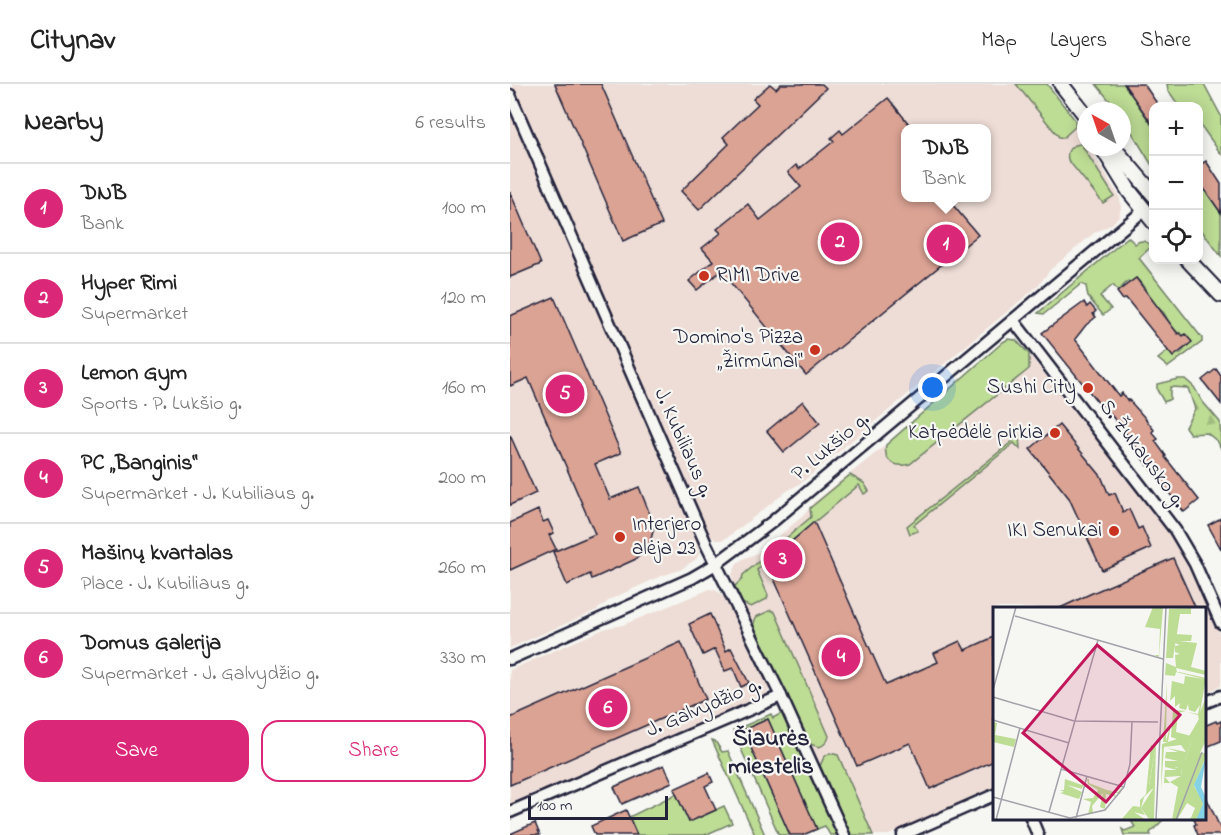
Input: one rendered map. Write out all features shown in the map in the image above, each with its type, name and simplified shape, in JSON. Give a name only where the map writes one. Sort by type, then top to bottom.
[{"type":"main road","points":[[1061,84],[1077,106]]},
{"type":"main road","points":[[1107,156],[1129,192],[1148,206]]},
{"type":"main road","points":[[1121,156],[1149,189]]},
{"type":"main road","points":[[1192,264],[1221,295]]},
{"type":"main road","points":[[1202,264],[1221,290]]},
{"type":"street","name":"J. Kubiliaus g.","points":[[510,95],[716,564],[781,696],[844,835]]},
{"type":"street","name":"P. Lukšio g.","points":[[510,659],[649,598],[716,564],[772,522],[1148,206]]},
{"type":"street","name":"S. Žukausko g.","points":[[1013,320],[1174,530],[1195,564],[1221,624]]},
{"type":"street","name":"J. Galvydžio g.","points":[[510,812],[781,696]]},
{"type":"street","points":[[1206,702],[1221,696]]},
{"type":"street","points":[[903,835],[993,795]]},
{"type":"street","points":[[1031,820],[1038,835]]},
{"type":"shaded area","points":[[512,84],[1047,84],[1077,124],[1077,156],[1094,156],[1120,198],[1119,216],[1112,224],[1094,233],[1050,270],[1038,286],[801,483],[722,540],[716,540],[708,534]]},
{"type":"shaded area","points":[[510,110],[699,547],[699,555],[680,570],[661,576],[611,599],[597,610],[510,648]]},
{"type":"shaded area","points":[[1008,339],[1016,340],[1029,354],[1165,527],[1181,551],[1192,570],[1221,637],[1221,686],[1206,693],[1206,607],[993,607],[993,788],[889,835],[851,835],[734,587],[732,574],[737,564],[760,552],[804,515],[813,503],[886,445]]},
{"type":"shaded area","points":[[710,589],[724,597],[769,686],[766,695],[713,721],[510,808],[510,670],[606,628],[623,625]]},
{"type":"green space","points":[[1016,84],[1047,84],[1075,120],[1075,127],[1063,138],[1059,137]]},
{"type":"green space","points":[[1096,84],[1124,84],[1149,121],[1149,160],[1131,131],[1131,102],[1111,102]]},
{"type":"green space","points":[[1167,84],[1204,84],[1221,116],[1221,154],[1203,129],[1203,102],[1176,102],[1168,90]]},
{"type":"green space","points":[[1077,145],[1077,156],[1089,156],[1114,196],[1103,203],[1068,160],[1068,153]]},
{"type":"green space","points":[[1203,187],[1221,213],[1221,256],[1203,232]]},
{"type":"green space","points":[[1128,237],[1135,244],[1144,241],[1149,244],[1149,249],[1139,258],[1202,338],[1202,342],[1168,367],[1158,359],[1168,351],[1180,354],[1191,342],[1185,334],[1183,336],[1172,328],[1164,313],[1153,303],[1146,288],[1136,278],[1129,283],[1128,281],[1118,291],[1113,285],[1100,296],[1111,309],[1103,315],[1088,297],[1086,286],[1081,284],[1044,314],[1038,313]]},
{"type":"green space","points":[[1008,339],[1016,340],[1029,354],[1029,369],[910,464],[900,465],[889,460],[886,445]]},
{"type":"green space","points":[[1185,379],[1194,387],[1202,401],[1220,422],[1221,449],[1218,442],[1207,433],[1190,434],[1185,427],[1195,409],[1188,388],[1170,387],[1170,399],[1164,402],[1157,390],[1157,384]]},
{"type":"green space","points":[[1019,436],[1020,449],[1014,443],[914,525],[918,531],[910,534],[907,526]]},
{"type":"green space","points":[[850,475],[864,483],[869,491],[864,494],[859,485],[757,570],[768,595],[767,599],[751,607],[742,603],[734,587],[743,575],[811,517],[810,508]]},
{"type":"green space","points":[[771,610],[775,612],[829,736],[826,743],[819,747],[810,744],[753,626],[756,617]]},
{"type":"green space","points":[[782,713],[837,835],[830,835],[825,826],[817,829],[768,719],[743,730],[790,835],[779,835],[733,731],[771,714],[773,718]]},
{"type":"green space","points":[[712,740],[722,752],[728,751],[765,835],[755,835]]},
{"type":"green space","points":[[830,753],[838,755],[873,835],[851,835],[820,766],[824,757]]},
{"type":"green space","points":[[676,794],[689,822],[724,806],[732,823],[705,835],[637,835],[629,817]]},
{"type":"green space","points":[[1131,820],[1163,820],[1150,833],[1151,835],[1124,835],[1122,829],[1125,831],[1135,827]]},
{"type":"building","points":[[555,84],[601,84],[662,224],[623,241]]},
{"type":"building","points":[[770,84],[776,89],[781,84],[822,84],[826,88],[699,210],[681,191],[729,144],[723,137],[758,104],[753,99]]},
{"type":"building","points":[[1124,84],[1144,84],[1156,102],[1149,102],[1149,120]]},
{"type":"building","points":[[888,98],[909,124],[901,124],[901,202],[950,202],[978,235],[806,375],[721,271],[697,290],[689,281],[713,261],[702,248],[721,233],[717,229],[748,204],[760,220],[801,187],[788,172],[796,165],[799,169],[834,141],[831,138],[840,130],[843,134]]},
{"type":"building","points":[[1206,161],[1221,184],[1221,213],[1203,187],[1203,163]]},
{"type":"building","points":[[510,192],[541,264],[510,277]]},
{"type":"building","points":[[1136,278],[1178,334],[1183,336],[1185,334],[1192,342],[1173,357],[1126,298],[1123,300],[1117,292]]},
{"type":"building","points":[[554,297],[621,453],[595,464],[610,499],[639,487],[654,528],[649,546],[636,559],[592,579],[590,574],[567,585],[553,552],[595,534],[528,378],[510,386],[510,316]]},
{"type":"building","points":[[1084,302],[1087,307],[1090,304],[1096,311],[1093,314],[1096,317],[1075,339],[1119,396],[1122,393],[1145,418],[1154,430],[1152,432],[1158,439],[1155,441],[1165,457],[1199,500],[1184,512],[1141,457],[1143,456],[1125,432],[1102,404],[1100,405],[1042,333]]},
{"type":"building","points":[[1216,369],[1221,376],[1221,404],[1202,380]]},
{"type":"building","points":[[803,401],[820,423],[784,452],[767,431]]},
{"type":"building","points":[[1059,425],[1101,476],[1109,495],[1115,493],[1123,512],[1129,509],[1138,529],[1142,527],[1151,548],[1102,570],[1069,498],[1030,449]]},
{"type":"building","points":[[510,435],[536,493],[510,505]]},
{"type":"building","points":[[538,510],[543,522],[548,520],[554,533],[549,535],[556,549],[510,570],[510,523]]},
{"type":"building","points":[[1221,518],[1221,549],[1208,525]]},
{"type":"building","points":[[814,522],[886,685],[938,662],[934,653],[960,641],[965,650],[993,637],[993,761],[930,789],[910,743],[857,766],[767,563]]},
{"type":"building","points":[[1173,558],[1195,607],[1062,607]]},
{"type":"building","points":[[710,614],[726,651],[731,648],[749,683],[741,687],[733,668],[725,671],[715,649],[703,655],[689,624]]},
{"type":"building","points":[[681,642],[706,699],[510,785],[510,718]]},
{"type":"building","points":[[768,719],[817,829],[803,835],[790,835],[743,730]]},
{"type":"building","points":[[1221,721],[1221,741],[1206,747],[1206,725]]},
{"type":"building","points":[[664,765],[672,782],[622,804],[614,787]]},
{"type":"building","points":[[709,773],[713,782],[705,786],[716,810],[689,822],[674,789]]},
{"type":"building","points":[[1206,796],[1221,830],[1221,835],[1198,835],[1194,825],[1196,824],[1194,820],[1206,820]]},
{"type":"building","points":[[626,810],[637,835],[595,835],[591,826]]},
{"type":"building","points":[[535,823],[540,835],[510,835],[510,834]]},
{"type":"place","name":"Hyper Rimi","points":[[840,242]]},
{"type":"place","name":"DNB","points":[[946,244]]},
{"type":"place","name":"RIMI Drive","points":[[704,276]]},
{"type":"place","name":"Domino's Pizza „Žirmūnai“","points":[[815,350]]},
{"type":"place","name":"Sushi City","points":[[1088,388]]},
{"type":"place","name":"Mašinų kvartalas","points":[[565,394]]},
{"type":"place","name":"Katpėdėlė pirkia","points":[[1055,433]]},
{"type":"place","name":"IKI Senukai","points":[[1114,531]]},
{"type":"place","name":"Interjero alėja 23","points":[[620,537]]},
{"type":"place","name":"Lemon Gym","points":[[783,559]]},
{"type":"place","name":"PC „Banginis“","points":[[841,657]]},
{"type":"place","name":"Domus Galerija","points":[[608,708]]},
{"type":"district","name":"Šiaurės miestelis","points":[[771,753]]}]
